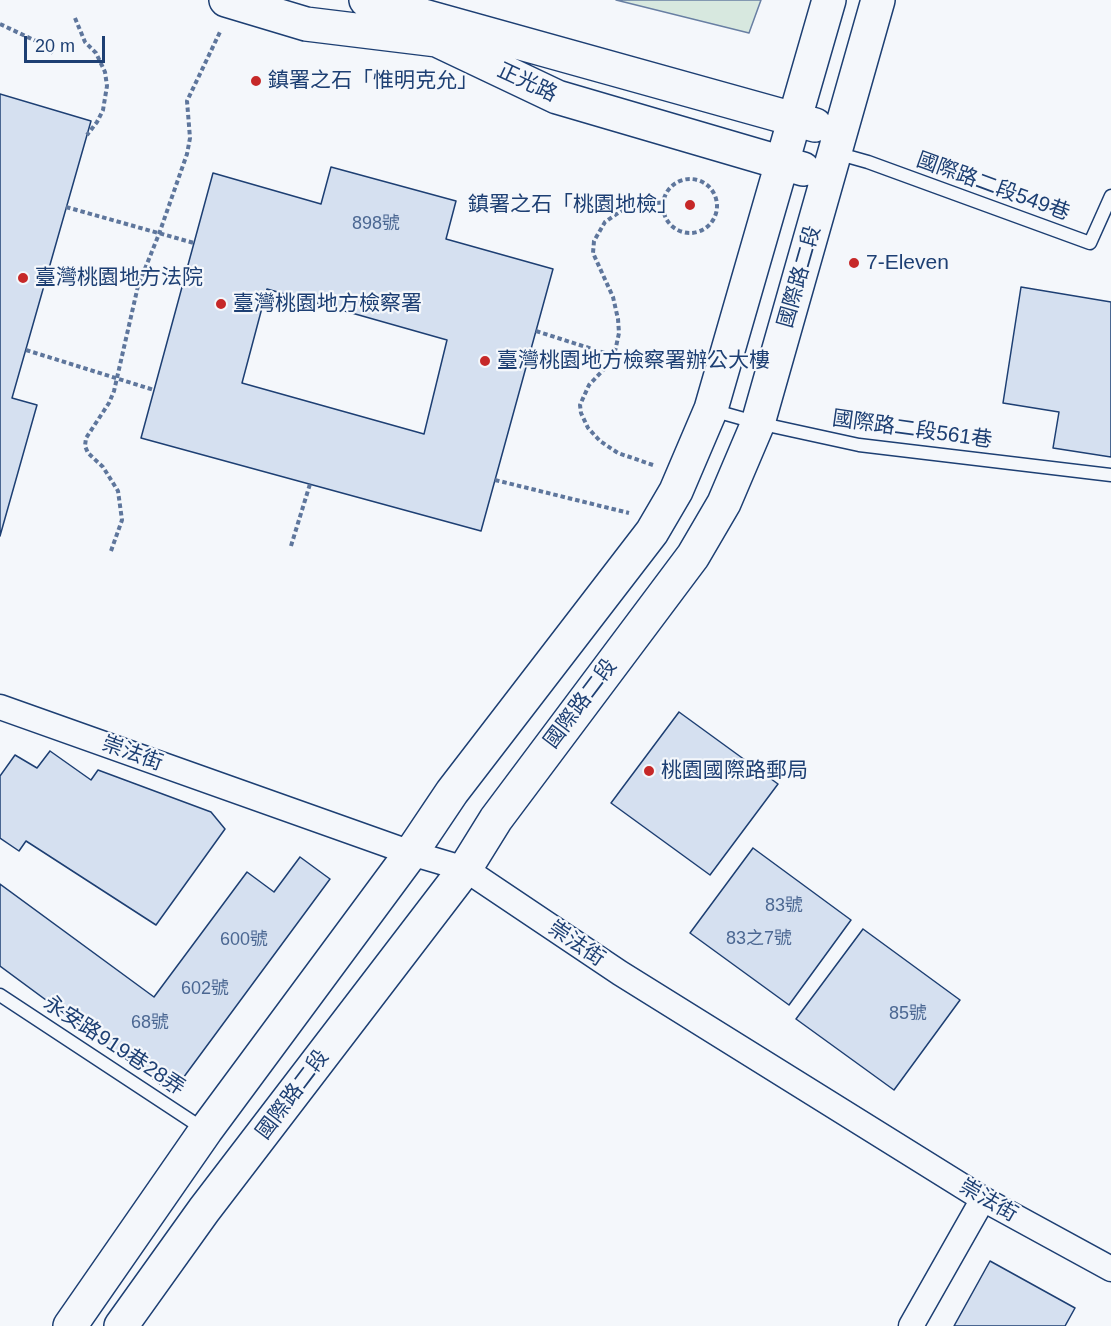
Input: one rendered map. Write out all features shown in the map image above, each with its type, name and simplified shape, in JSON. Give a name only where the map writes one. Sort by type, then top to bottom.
[{"type":"street","name":"正光路","points":[[226,0],[306,24],[437,40],[556,98],[783,164],[834,154]]},
{"type":"street","name":"正光路","points":[[366,0],[795,119],[834,154]]},
{"type":"street","points":[[70,1326],[206,1130],[411,853],[459,784],[652,532],[676,491],[711,410],[829,0]]},
{"type":"street","name":"國際路二段","points":[[121,1326],[204,1210],[465,869],[496,819],[693,556],[724,503],[758,423],[878,0]]},
{"type":"street","name":"崇法街","points":[[0,707],[411,853],[465,869],[620,973],[983,1200],[1111,1269]]},
{"type":"street","points":[[911,1326],[983,1200]]},
{"type":"lane","name":"國際路二段549巷","points":[[834,154],[868,162],[1090,243],[1111,196]]},
{"type":"lane","name":"國際路二段561巷","points":[[711,410],[758,423],[859,445],[1111,475]]},
{"type":"lane","name":"永安路919巷28弄","points":[[0,995],[206,1130]]},
{"type":"path","points":[[75,18],[82,37],[101,60],[105,72],[103,110],[87,135]]},
{"type":"path","points":[[0,24],[38,42],[54,53]]},
{"type":"path","points":[[111,551],[122,520],[118,491],[103,467],[88,453],[86,438],[109,403],[118,379],[138,286],[187,154],[190,138],[187,101],[220,32]]},
{"type":"path","points":[[703,183],[706,177]]},
{"type":"path","points":[[694,180],[703,183],[714,194],[717,202],[714,219],[702,230],[694,232],[676,229],[664,215],[664,202],[669,189],[676,183],[694,180]]},
{"type":"path","points":[[653,465],[618,453],[600,441],[588,428],[581,413],[582,396],[614,356],[619,333],[613,297],[593,253],[594,241],[605,222],[621,211],[630,207],[664,202]]},
{"type":"path","points":[[66,207],[194,243]]},
{"type":"path","points":[[536,331],[614,356]]},
{"type":"path","points":[[26,350],[154,390]]},
{"type":"path","points":[[495,480],[630,513]]},
{"type":"path","points":[[291,546],[310,484]]},
{"type":"shaded area","points":[[616,0],[761,0],[749,33]]},
{"type":"building","name":"臺灣桃園地方法院","points":[[0,94],[91,121],[12,398],[37,405],[0,536]]},
{"type":"building","name":"臺灣桃園地方檢察署辦公大樓","points":[[331,167],[456,201],[446,239],[553,269],[481,531],[141,438],[213,173],[321,204]],"holes":[[[267,289],[447,340],[424,434],[242,383]]]},
{"type":"building","points":[[1021,287],[1111,302],[1111,457],[1053,448],[1059,412],[1003,403]]},
{"type":"building","points":[[679,712],[778,784],[710,875],[611,803]]},
{"type":"building","points":[[50,751],[91,780],[98,770],[211,812],[225,829],[156,925],[26,841],[19,851],[0,838],[0,776],[15,755],[37,768]]},
{"type":"building","points":[[753,848],[851,920],[789,1005],[690,933]]},
{"type":"building","points":[[300,857],[330,879],[172,1093],[0,966],[0,884],[154,997],[247,872],[274,892]]},
{"type":"building","points":[[863,929],[960,1000],[894,1090],[796,1019]]},
{"type":"building","points":[[990,1261],[1075,1308],[1065,1326],[954,1326]]},
{"type":"place","name":"鎮署之石「惟明克允」","points":[[256,81]]},
{"type":"place","name":"鎮署之石「桃園地檢」","points":[[690,205]]},
{"type":"place","name":"7-Eleven","points":[[854,263]]},
{"type":"place","name":"臺灣桃園地方法院","points":[[23,278]]},
{"type":"place","name":"臺灣桃園地方檢察署","points":[[221,304]]},
{"type":"place","name":"臺灣桃園地方檢察署辦公大樓","points":[[485,361]]},
{"type":"place","name":"桃園國際路郵局","points":[[649,771]]}]
